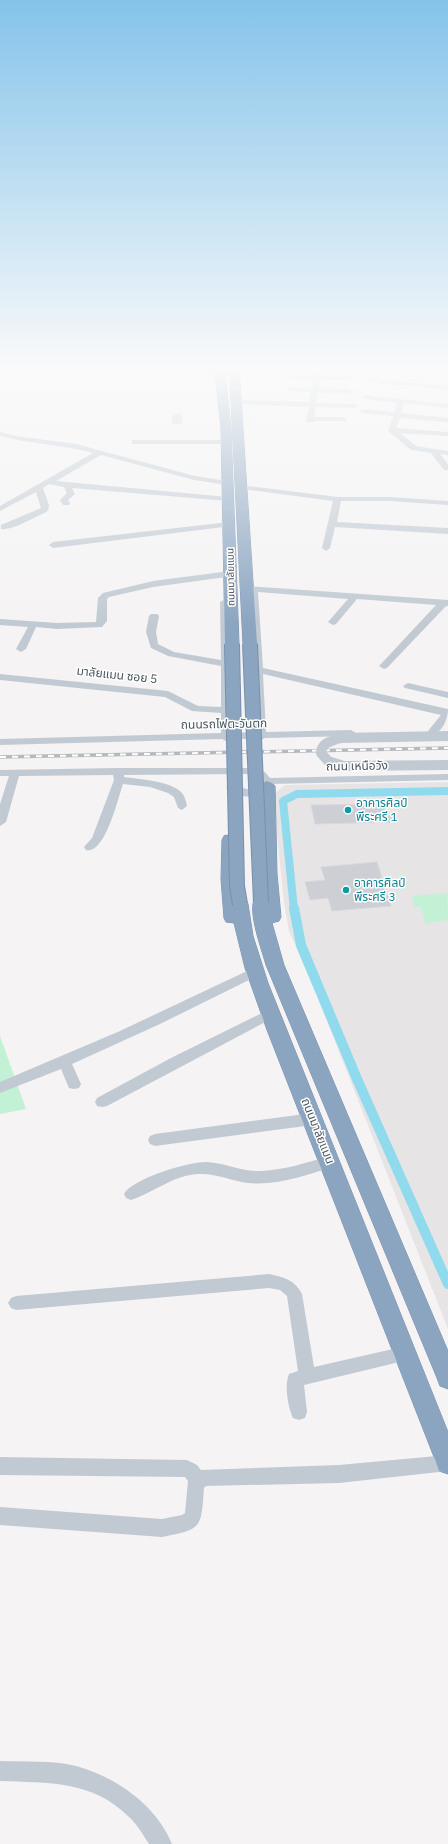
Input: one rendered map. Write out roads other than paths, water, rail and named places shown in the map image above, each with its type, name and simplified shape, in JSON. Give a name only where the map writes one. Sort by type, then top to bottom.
[{"type":"highway","name":"ถนนมาลัยแมน","points":[[226,453],[238,886],[246,942],[276,1030],[330,1162],[448,1463]]},
{"type":"highway","name":"ถนนมาลัยแมน","points":[[240,453],[250,590],[250,644],[262,917],[275,965],[448,1378]]},
{"type":"highway","points":[[231,779],[229,879],[231,914],[236,943],[247,976],[292,1089],[311,1116]]},
{"type":"highway","points":[[267,783],[268,874],[273,916],[284,962],[297,998],[302,1031]]},
{"type":"street","points":[[0,509],[99,453]]},
{"type":"street","points":[[105,453],[199,479],[227,483]]},
{"type":"street","points":[[436,453],[447,468]]},
{"type":"street","points":[[49,482],[67,485],[228,499]]},
{"type":"street","points":[[66,503],[64,500],[71,494],[67,485]]},
{"type":"street","points":[[242,487],[338,499],[389,499],[448,502]]},
{"type":"street","points":[[4,527],[45,509],[39,488]]},
{"type":"street","points":[[326,548],[338,499]]},
{"type":"street","points":[[53,545],[229,524]]},
{"type":"street","points":[[332,524],[448,531]]},
{"type":"street","points":[[0,622],[62,626],[99,625],[102,621],[102,598],[106,595],[153,584],[230,575]]},
{"type":"street","points":[[226,738],[224,664],[225,594],[227,581],[230,575]]},
{"type":"street","points":[[261,737],[259,670],[250,590],[446,602]]},
{"type":"street","points":[[334,622],[354,597]]},
{"type":"street","points":[[384,666],[446,602]]},
{"type":"street","points":[[154,616],[151,632],[154,646],[171,654],[224,664]]},
{"type":"street","points":[[21,649],[33,625]]},
{"type":"street","points":[[259,670],[448,713],[434,732]]},
{"type":"street","name":"มาลัยแมน ซอย 5","points":[[0,677],[168,694],[196,709],[225,713],[249,712],[261,716]]},
{"type":"street","points":[[408,686],[448,695]]},
{"type":"street","name":"ถนนรถไฟตะวันตก","points":[[0,742],[226,738],[448,731]]},
{"type":"street","points":[[448,736],[340,738],[322,746],[320,754],[329,763],[344,766],[448,765]]},
{"type":"street","points":[[0,773],[231,779],[249,771],[261,774],[267,783],[261,791],[251,794],[241,793],[231,779]]},
{"type":"street","points":[[0,822],[15,773]]},
{"type":"street","points":[[119,776],[170,791],[179,796],[182,806]]},
{"type":"street","points":[[90,847],[97,840],[119,776]]},
{"type":"street","name":"ถนน เหนือวัง","points":[[267,783],[448,777]]},
{"type":"street","points":[[0,1088],[173,1013],[247,976]]},
{"type":"street","points":[[102,1102],[264,1017]]},
{"type":"street","points":[[64,1061],[74,1084]]},
{"type":"street","points":[[155,1140],[311,1116]]},
{"type":"street","points":[[130,1194],[151,1183],[194,1169],[206,1168],[252,1177],[260,1177],[274,1176],[330,1162]]},
{"type":"street","points":[[16,1303],[269,1281],[284,1284],[290,1287],[294,1294],[308,1377]]},
{"type":"street","points":[[299,1412],[295,1379],[406,1354]]},
{"type":"street","points":[[0,1516],[162,1528],[187,1523],[193,1517],[196,1483],[212,1477],[339,1474],[448,1463]]},
{"type":"street","points":[[0,1466],[187,1469],[191,1471],[199,1481]]},
{"type":"street","points":[[0,1771],[52,1773],[76,1776],[113,1791],[137,1810],[162,1844]]},
{"type":"waterway","points":[[294,909],[283,801],[297,794],[448,791]]},
{"type":"waterway","points":[[294,908],[301,945],[357,1079],[448,1284]]},
{"type":"railway","points":[[0,757],[448,748]]},
{"type":"place","name":"อาคารศิลป์ พีระศรี 1","points":[[348,810]]},
{"type":"place","name":"อาคารศิลป์ พีระศรี 3","points":[[346,890]]}]
